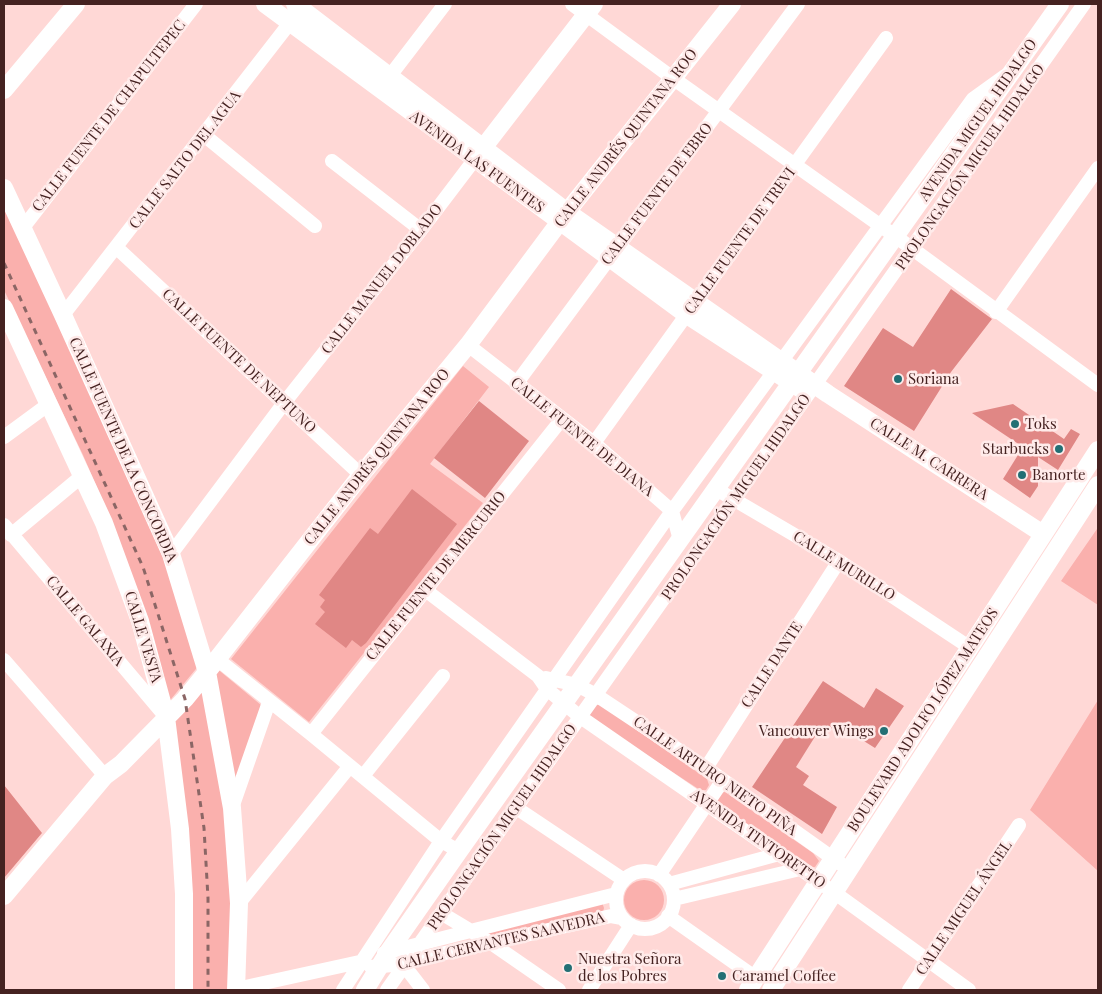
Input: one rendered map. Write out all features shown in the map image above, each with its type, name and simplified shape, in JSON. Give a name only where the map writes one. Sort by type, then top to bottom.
[{"type":"main road","points":[[4,90],[76,4]]},
{"type":"main road","name":"AVENIDA LAS FUENTES","points":[[265,4],[298,10],[385,83],[563,217],[691,309],[795,378]]},
{"type":"main road","name":"CALLE ANDRÉS QUINTANA ROO","points":[[4,896],[105,776],[121,764],[212,666],[361,475],[468,345],[563,217],[732,4]]},
{"type":"main road","name":"AVENIDA MIGUEL HIDALGO","points":[[895,236],[1060,4]]},
{"type":"main road","name":"CALLE MANUEL DOBLADO","points":[[478,154],[584,7]]},
{"type":"main road","name":"CALLE FUENTE DE LA CONCORDIA","points":[[4,188],[171,554],[212,666],[232,808],[239,903],[236,990]]},
{"type":"main road","name":"PROLONGACIÓN MIGUEL HIDALGO","points":[[365,990],[389,951],[459,851],[895,236]]},
{"type":"main road","name":"CALLE VESTA","points":[[6,320],[49,404],[104,522],[140,621],[166,717],[180,829],[184,894],[184,990]]},
{"type":"main road","name":"CALLE M. CARRERA","points":[[795,378],[1043,534]]},
{"type":"main road","name":"BOULEVARD ADOLFO LÓPEZ MATEOS","points":[[752,984],[1098,450]]},
{"type":"main road","name":"BOULEVARD ADOLFO LÓPEZ MATEOS","points":[[772,990],[1098,486]]},
{"type":"street","name":"CALLE FUENTE DE CHAPULTEPEC","points":[[22,229],[196,4]]},
{"type":"street","points":[[385,83],[445,4]]},
{"type":"street","name":"CALLE FUENTE DE EBRO","points":[[516,384],[798,4]]},
{"type":"street","name":"PROLONGACIÓN MIGUEL HIDALGO","points":[[387,990],[403,964],[420,945],[514,807],[596,695],[912,250],[1084,4]]},
{"type":"street","points":[[584,7],[674,79],[895,236],[996,312],[1098,385]]},
{"type":"street","name":"CALLE SALTO DEL AGUA","points":[[63,315],[204,135],[298,10]]},
{"type":"street","name":"CALLE FUENTE DE TREVI","points":[[594,443],[886,38]]},
{"type":"street","points":[[343,990],[441,841],[672,511],[973,99],[1012,72]]},
{"type":"street","points":[[204,135],[315,226]]},
{"type":"street","name":"CALLE MANUEL DOBLADO","points":[[171,554],[284,403],[421,230],[478,154]]},
{"type":"street","points":[[332,161],[421,230]]},
{"type":"street","points":[[996,312],[1098,168]]},
{"type":"street","name":"CALLE FUENTE DE NEPTUNO","points":[[116,248],[361,475]]},
{"type":"street","name":"CALLE FUENTE DE DIANA","points":[[468,345],[594,443],[672,511]]},
{"type":"street","points":[[4,437],[49,404]]},
{"type":"street","name":"CALLE FUENTE DE MERCURIO","points":[[311,734],[424,589],[562,419]]},
{"type":"street","points":[[8,530],[82,476]]},
{"type":"street","name":"CALLE MURILLO","points":[[716,489],[839,561],[969,647]]},
{"type":"street","points":[[672,511],[680,540]]},
{"type":"street","name":"CALLE GALAXIA","points":[[8,530],[166,717]]},
{"type":"street","name":"CALLE M. CARRERA","points":[[1043,534],[1059,545]]},
{"type":"street","name":"CALLE DANTE","points":[[706,768],[839,561]]},
{"type":"street","points":[[424,589],[550,684],[578,685]]},
{"type":"street","points":[[5,666],[105,776]]},
{"type":"street","points":[[212,666],[269,702],[363,776],[441,841],[459,851]]},
{"type":"street","points":[[363,776],[443,676]]},
{"type":"street","name":"AVENIDA TINTORETTO","points":[[550,684],[564,703],[579,716],[835,893],[969,990]]},
{"type":"street","name":"CALLE ARTURO NIETO PIÑA","points":[[578,685],[706,768],[850,870]]},
{"type":"street","points":[[232,808],[269,702]]},
{"type":"street","points":[[239,903],[350,766]]},
{"type":"street","points":[[664,879],[723,780]]},
{"type":"street","points":[[514,807],[624,880]]},
{"type":"street","name":"CALLE MIGUEL ÁNGEL","points":[[909,990],[1019,825]]},
{"type":"street","points":[[664,879],[674,899],[668,916],[660,924],[651,928],[640,929],[626,922],[616,904],[616,894],[624,880],[634,872],[644,870],[664,879],[779,854]]},
{"type":"street","points":[[674,899],[800,869]]},
{"type":"street","name":"CALLE CERVANTES SAAVEDRA","points":[[359,964],[389,951],[420,945],[616,894]]},
{"type":"street","points":[[442,913],[491,943],[559,990]]},
{"type":"street","name":"CALLE CERVANTES SAAVEDRA","points":[[359,964],[380,967],[403,964],[418,958],[611,916],[626,922]]},
{"type":"street","points":[[668,916],[752,984]]},
{"type":"street","points":[[589,990],[626,922]]},
{"type":"street","points":[[236,990],[359,964]]},
{"type":"street","points":[[403,964],[424,990]]},
{"type":"shaded area","points":[[4,196],[167,561],[200,664],[167,704],[109,515],[83,455],[4,290]]},
{"type":"shaded area","points":[[463,366],[489,387],[430,464],[483,503],[309,722],[231,659]]},
{"type":"shaded area","points":[[1098,530],[1098,605],[1061,581]]},
{"type":"shaded area","points":[[215,667],[261,705],[235,788],[211,675]]},
{"type":"shaded area","points":[[202,688],[230,825],[234,990],[190,990],[170,725]]},
{"type":"shaded area","points":[[1098,700],[1098,871],[1030,810]]},
{"type":"shaded area","points":[[595,705],[601,705],[707,779],[709,785],[706,790],[700,790],[590,718],[588,713]]},
{"type":"shaded area","points":[[725,792],[813,853],[819,861],[815,867],[808,867],[719,806],[713,799],[717,793]]},
{"type":"shaded area","points":[[644,880],[658,886],[664,900],[658,914],[644,920],[630,914],[624,900],[630,886]]},
{"type":"shaded area","points":[[602,902],[603,912],[490,938],[484,932]]},
{"type":"building","name":"Soriana","points":[[951,289],[992,319],[951,372],[914,431],[844,386],[883,328],[913,347]]},
{"type":"building","points":[[479,401],[529,441],[485,498],[434,458]]},
{"type":"building","points":[[1013,404],[1064,439],[1071,429],[1080,434],[1058,470],[1038,457],[1038,486],[1030,498],[1003,479],[1023,447],[972,413]]},
{"type":"building","points":[[412,489],[457,524],[366,643],[361,647],[352,640],[346,648],[315,624],[325,612],[320,607],[325,600],[319,595],[370,528],[378,534]]},
{"type":"building","points":[[823,681],[864,708],[876,688],[904,706],[875,748],[835,723],[829,732],[821,727],[796,767],[809,776],[803,785],[837,807],[822,834],[752,787]]},
{"type":"building","points":[[4,785],[42,833],[4,878]]},
{"type":"railway","points":[[4,263],[143,567],[185,699],[204,828],[208,898],[208,990]]},
{"type":"place","name":"Soriana","points":[[898,379]]},
{"type":"place","name":"Toks","points":[[1015,424]]},
{"type":"place","name":"Starbucks","points":[[1059,449]]},
{"type":"place","name":"Banorte","points":[[1022,475]]},
{"type":"place","name":"Vancouver Wings","points":[[884,731]]},
{"type":"place","name":"Nuestra Señora de los Pobres","points":[[568,968]]},
{"type":"place","name":"Caramel Coffee","points":[[722,976]]}]
